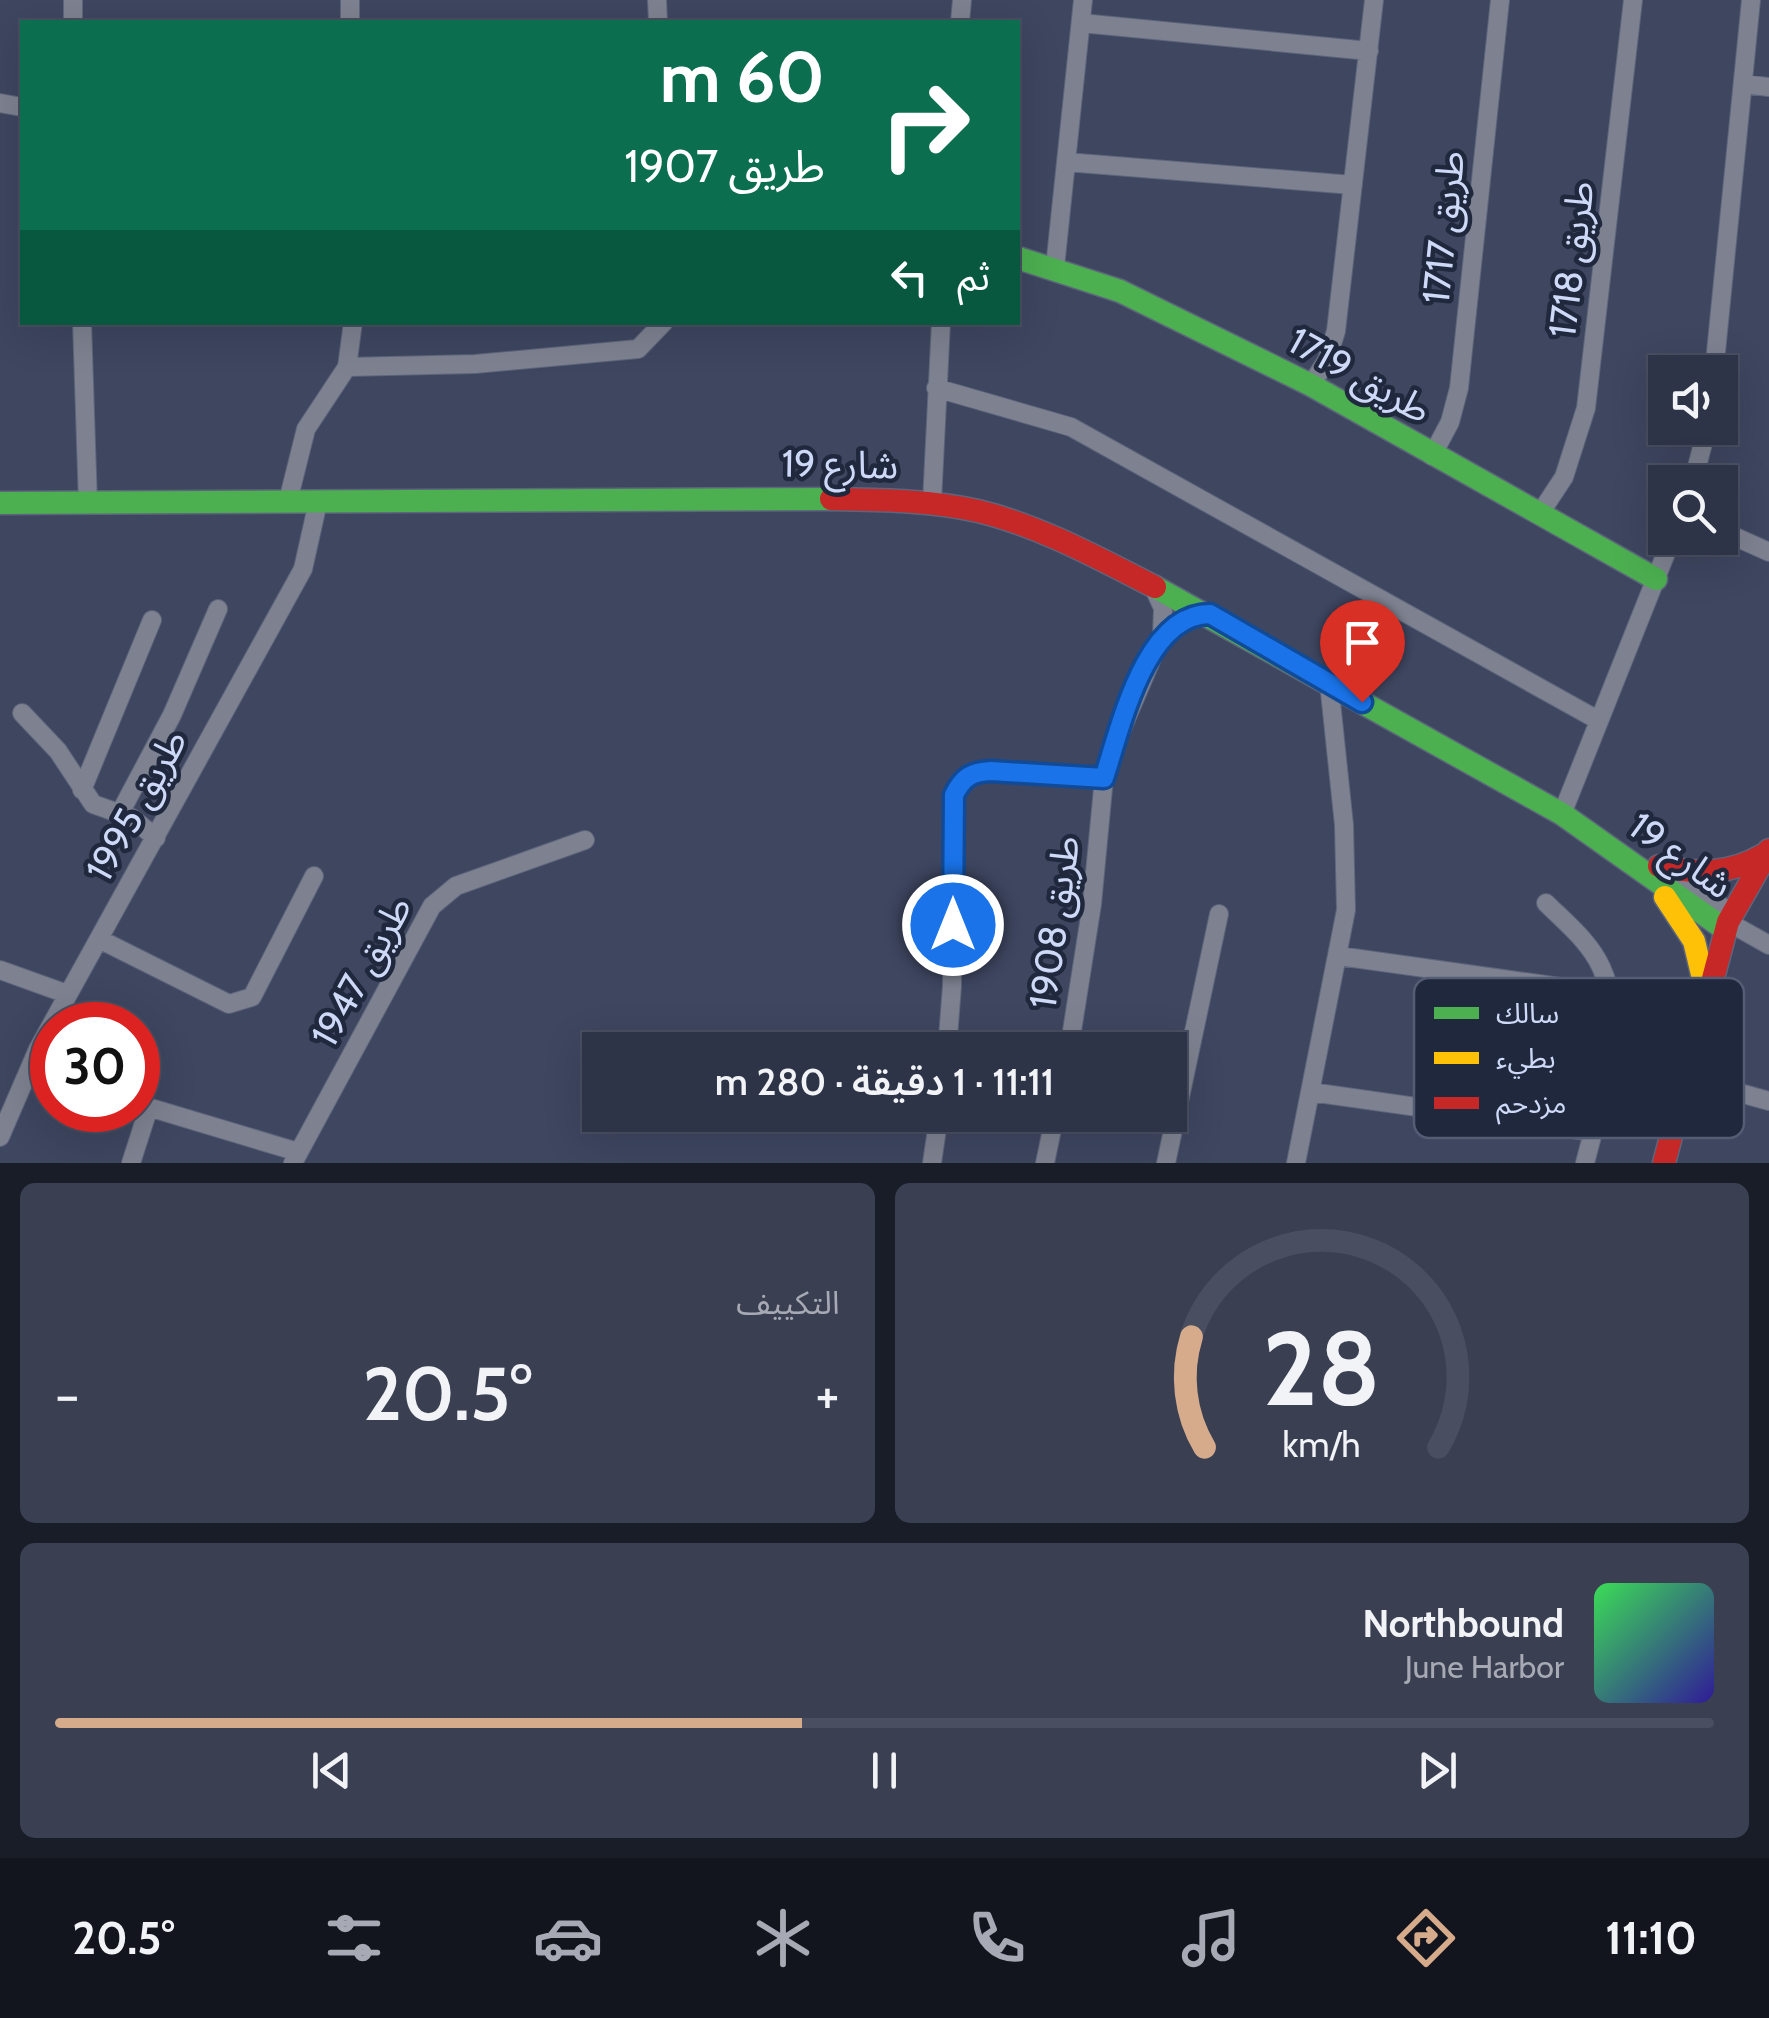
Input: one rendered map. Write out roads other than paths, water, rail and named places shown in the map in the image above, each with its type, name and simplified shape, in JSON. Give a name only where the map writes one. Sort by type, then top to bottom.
[{"type":"street","points":[[1055,267],[1083,0]]},
{"type":"street","points":[[1311,385],[1327,360],[1336,331],[1374,0]]},
{"type":"street","name":"طريق 1717","points":[[1432,456],[1450,422],[1458,388],[1500,0]]},
{"type":"street","name":"طريق 1718","points":[[1540,515],[1564,476],[1586,408],[1633,0]]},
{"type":"street","points":[[1716,355],[1751,0]]},
{"type":"street","points":[[1081,23],[1368,51]]},
{"type":"street","points":[[1744,84],[1769,87]]},
{"type":"street","points":[[1066,162],[1353,184]]},
{"type":"street","name":"طريق 1719","points":[[1020,258],[1120,291],[1311,385],[1656,579]]},
{"type":"street","points":[[82,325],[88,504]]},
{"type":"street","points":[[288,501],[306,429],[346,367],[353,325]]},
{"type":"street","points":[[346,367],[491,364],[638,349],[661,325]]},
{"type":"street","points":[[932,502],[940,325]]},
{"type":"street","points":[[936,388],[1071,427],[1596,719]]},
{"type":"street","name":"شارع 19","points":[[0,503],[608,496],[932,502],[1010,520],[1210,614],[1562,814],[1729,922]]},
{"type":"street","name":"طريق 1995","points":[[0,1137],[68,994],[303,570],[318,502]]},
{"type":"street","points":[[1738,538],[1769,552]]},
{"type":"street","points":[[1562,814],[1596,719],[1665,555]]},
{"type":"street","points":[[1152,584],[1163,608],[1162,634]]},
{"type":"street","points":[[120,813],[172,715],[218,610]]},
{"type":"street","points":[[1162,634],[1189,616],[1210,614]]},
{"type":"street","points":[[82,790],[152,620]]},
{"type":"street","name":"طريق 1908","points":[[1071,1032],[1092,904],[1104,778],[1126,714],[1162,634]]},
{"type":"street","points":[[1296,1163],[1338,956],[1347,874],[1329,683]]},
{"type":"street","points":[[22,713],[58,751],[82,790],[99,808],[120,813],[156,838]]},
{"type":"street","points":[[948,1032],[954,795],[961,780],[975,772],[991,771],[1104,778]]},
{"type":"street","name":"طريق 1947","points":[[295,1157],[432,906],[456,886],[585,840]]},
{"type":"street","points":[[1702,978],[1694,942],[1656,873],[1712,874],[1735,870],[1768,851]]},
{"type":"street","points":[[1713,978],[1729,922],[1768,851]]},
{"type":"street","points":[[99,939],[229,1004],[240,1004],[252,997],[314,876]]},
{"type":"street","points":[[1546,903],[1593,952],[1604,978]]},
{"type":"street","points":[[1166,1163],[1219,914]]},
{"type":"street","points":[[1729,922],[1769,945]]},
{"type":"street","points":[[1338,956],[1495,978]]},
{"type":"street","points":[[0,970],[68,994]]},
{"type":"street","points":[[1311,1092],[1414,1107]]},
{"type":"street","points":[[1744,1095],[1769,1102]]},
{"type":"street","points":[[160,1112],[295,1157]]},
{"type":"street","points":[[131,1163],[138,1132]]},
{"type":"street","points":[[932,1163],[937,1132]]},
{"type":"street","points":[[1045,1163],[1051,1132]]},
{"type":"street","points":[[1584,1163],[1591,1138]]},
{"type":"street","points":[[1664,1163],[1670,1138]]}]
